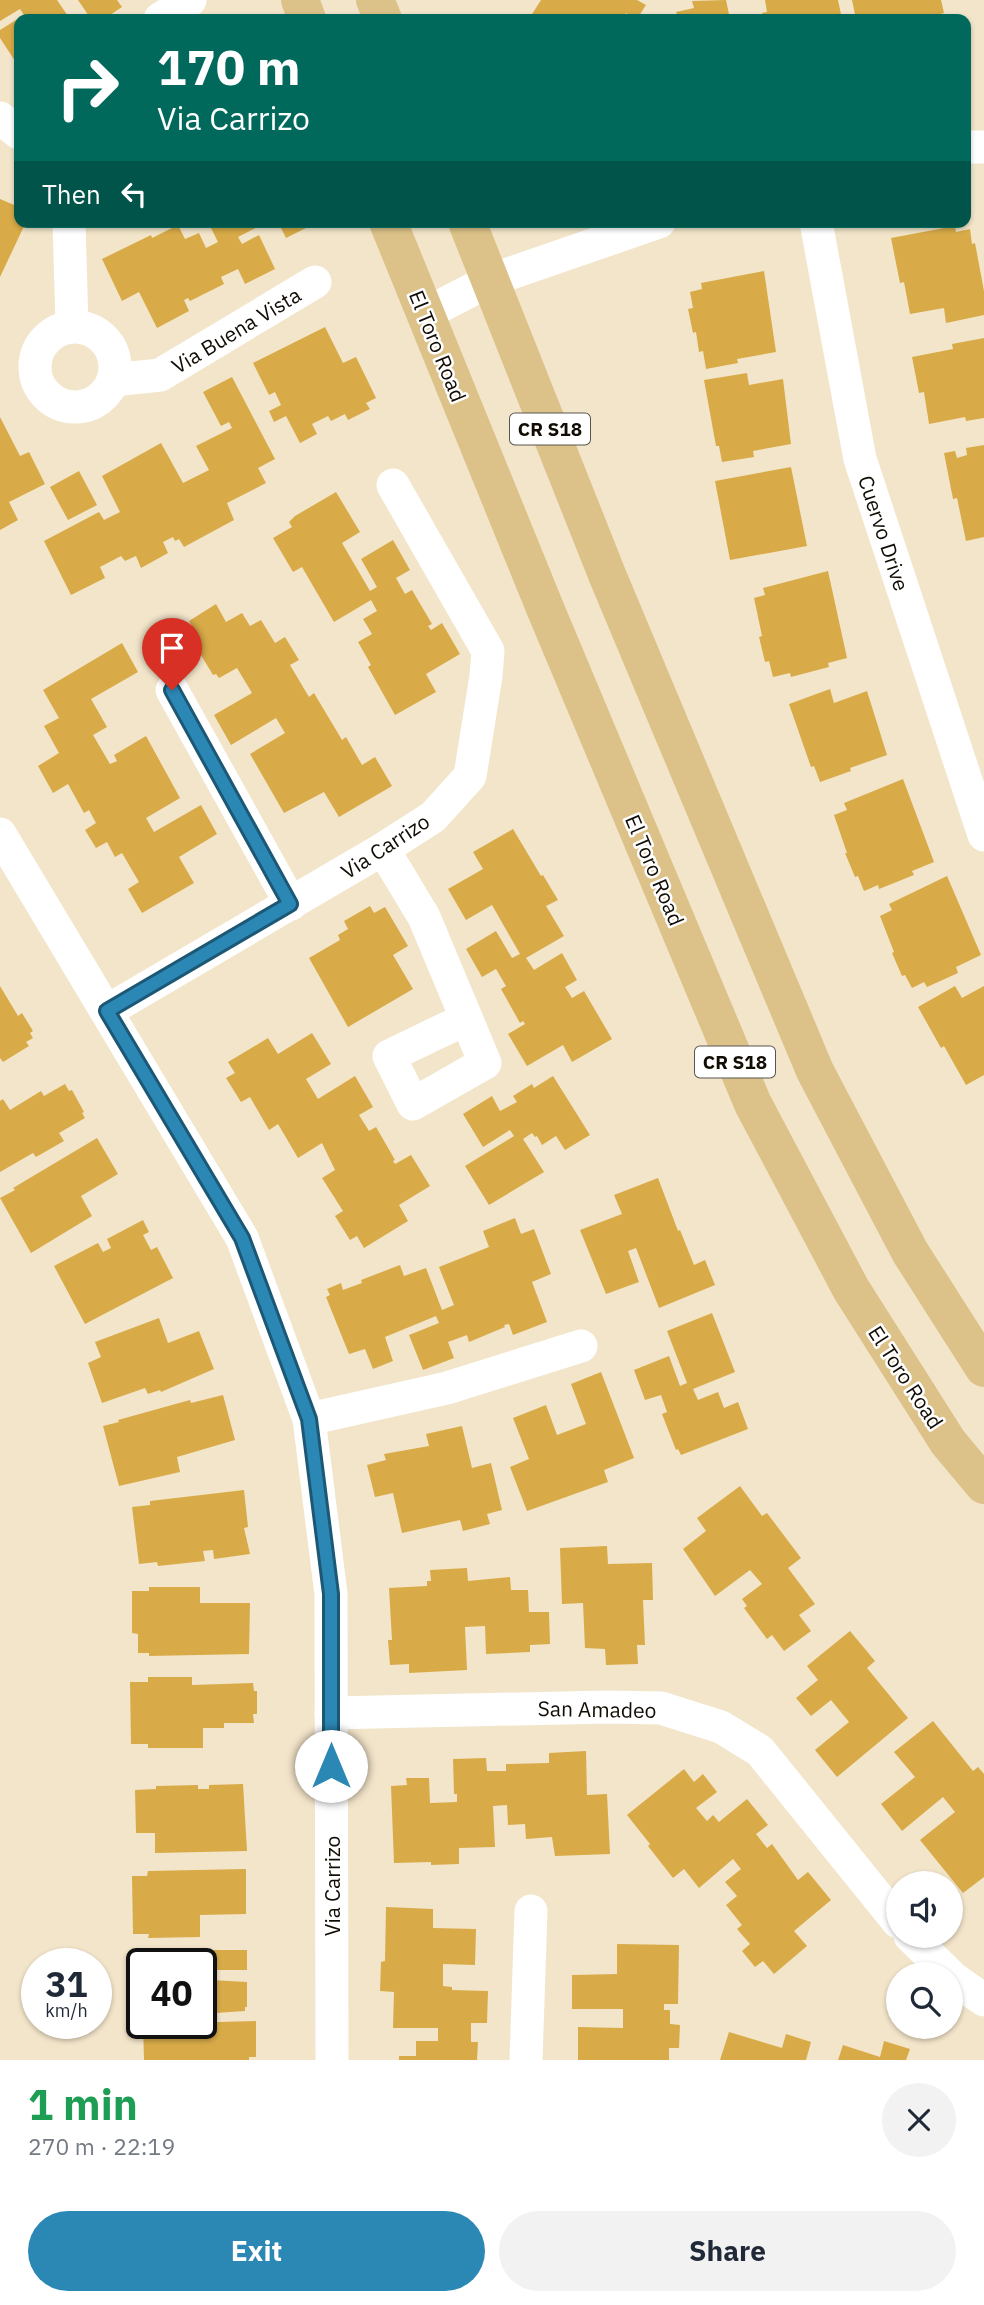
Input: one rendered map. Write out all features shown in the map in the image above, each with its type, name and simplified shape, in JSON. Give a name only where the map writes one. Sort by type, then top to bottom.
[{"type":"main road","name":"El Toro Road","points":[[390,228],[753,1104],[850,1289],[948,1442],[984,1485]]},
{"type":"main road","name":"CR S18","points":[[469,228],[608,577],[815,1071],[910,1252],[984,1368]]},
{"type":"street","points":[[168,14],[190,0]]},
{"type":"street","points":[[69,228],[72,326]]},
{"type":"street","points":[[425,314],[491,280],[642,228]]},
{"type":"street","name":"Cuervo Drive","points":[[817,228],[860,458],[984,835]]},
{"type":"street","name":"Via Buena Vista","points":[[113,380],[160,375],[315,282]]},
{"type":"street","points":[[72,326],[88,328],[102,336],[111,349],[116,364],[113,380],[105,394],[92,404],[77,407],[61,405],[47,397],[38,384],[34,369],[36,353],[44,339],[57,330],[72,326]]},
{"type":"street","name":"Via Carrizo","points":[[107,1011],[433,817],[470,776],[488,651],[393,485]]},
{"type":"street","points":[[172,690],[290,904]]},
{"type":"street","name":"Via Carrizo","points":[[0,834],[242,1238],[309,1419],[331,1594],[332,2060]]},
{"type":"street","points":[[383,849],[424,917],[466,1019]]},
{"type":"street","points":[[309,1419],[447,1388],[581,1346]]},
{"type":"street","name":"San Amadeo","points":[[331,1713],[661,1708],[722,1727],[760,1751],[886,1907]]},
{"type":"street","points":[[526,2060],[531,1911]]},
{"type":"street","points":[[922,1948],[936,1962]]},
{"type":"street","points":[[963,1985],[984,2000]]},
{"type":"building","points":[[0,0],[57,0],[67,14],[23,14],[20,9],[0,21]]},
{"type":"building","points":[[78,0],[117,0],[122,7],[112,14],[88,14]]},
{"type":"building","points":[[541,0],[637,0],[646,5],[640,14],[532,14]]},
{"type":"building","points":[[726,0],[729,14],[677,14],[676,12],[694,8],[692,1]]},
{"type":"building","points":[[765,0],[838,0],[841,14],[762,14],[767,12]]},
{"type":"building","points":[[852,0],[941,0],[944,13],[940,14],[855,14]]},
{"type":"building","points":[[14,21],[14,59],[0,38],[0,30]]},
{"type":"building","points":[[0,199],[14,205],[14,228],[23,228],[0,277]]},
{"type":"building","points":[[172,228],[180,228],[185,239],[199,233],[206,248],[218,242],[211,228],[255,228],[238,237],[242,244],[259,235],[275,269],[245,284],[238,269],[221,277],[224,284],[190,301],[188,298],[184,300],[189,311],[157,328],[139,292],[122,301],[102,259],[151,235],[152,238]]},
{"type":"building","points":[[281,228],[306,228],[286,238]]},
{"type":"building","points":[[944,228],[955,228],[956,232],[970,229],[984,291],[984,315],[946,323],[944,308],[910,314],[904,282],[900,283],[891,238]]},
{"type":"building","points":[[764,271],[776,352],[737,359],[738,363],[706,369],[703,351],[699,352],[688,309],[693,308],[690,292],[702,289],[701,283]]},
{"type":"building","points":[[325,327],[343,363],[356,357],[376,398],[366,403],[370,409],[348,420],[345,414],[331,421],[328,416],[312,424],[317,434],[300,443],[286,416],[274,422],[269,411],[281,405],[275,392],[269,395],[253,363]]},
{"type":"building","points":[[984,338],[984,418],[966,421],[965,417],[929,424],[924,392],[919,393],[912,357],[953,349],[952,344]]},
{"type":"building","points":[[747,373],[749,385],[783,379],[791,444],[753,451],[754,457],[722,462],[719,446],[716,446],[704,380]]},
{"type":"building","points":[[232,377],[275,459],[258,468],[266,483],[227,503],[234,520],[184,547],[179,539],[175,541],[173,537],[163,542],[168,553],[141,568],[136,556],[125,561],[121,556],[100,567],[105,578],[71,595],[44,541],[99,512],[104,520],[120,512],[102,476],[161,443],[183,483],[209,470],[196,446],[232,428],[229,422],[221,426],[203,392]]},
{"type":"building","points":[[0,417],[20,456],[29,452],[45,484],[9,502],[18,520],[0,530]]},
{"type":"building","points":[[984,445],[984,537],[966,541],[957,498],[953,499],[944,453],[955,451],[957,458],[967,455],[966,448]]},
{"type":"building","points":[[791,467],[807,546],[730,560],[715,481]]},
{"type":"building","points":[[79,471],[97,505],[68,520],[50,487]]},
{"type":"building","points":[[336,492],[360,532],[342,543],[370,591],[377,587],[361,559],[393,540],[410,570],[396,578],[405,594],[412,590],[432,624],[428,626],[431,630],[442,623],[460,654],[426,674],[436,692],[395,715],[368,667],[371,665],[358,642],[372,634],[363,619],[377,611],[371,600],[334,622],[302,567],[293,572],[273,538],[292,527],[289,522],[295,516]]},
{"type":"building","points":[[828,571],[847,658],[828,663],[829,667],[791,677],[790,673],[773,677],[769,661],[765,662],[754,598],[765,595],[763,588]]},
{"type":"building","points":[[216,604],[226,622],[242,613],[250,626],[261,620],[275,643],[285,637],[299,660],[290,665],[309,697],[314,693],[342,740],[346,737],[362,765],[375,757],[392,786],[339,817],[324,792],[284,813],[250,754],[285,733],[276,718],[231,745],[214,715],[252,693],[237,668],[219,678],[216,674],[213,675],[193,642],[199,638],[189,621]]},
{"type":"building","points":[[122,643],[138,672],[91,699],[107,727],[93,735],[110,764],[117,761],[114,755],[146,736],[180,798],[146,818],[154,832],[201,805],[217,834],[179,857],[194,883],[142,913],[128,889],[139,882],[122,853],[115,857],[107,842],[96,848],[85,830],[96,823],[89,810],[84,813],[68,784],[53,793],[38,766],[59,753],[44,726],[59,718],[43,690]]},
{"type":"building","points":[[830,689],[834,703],[867,691],[887,755],[820,782],[814,766],[811,767],[789,704]]},
{"type":"building","points":[[903,779],[934,862],[912,871],[914,875],[879,889],[878,885],[864,891],[845,853],[834,815],[847,810],[844,803]]},
{"type":"building","points":[[513,829],[558,900],[546,906],[564,936],[526,958],[534,970],[562,953],[577,980],[565,987],[572,998],[584,991],[612,1039],[572,1062],[563,1045],[527,1066],[508,1034],[525,1024],[523,1021],[520,1023],[501,989],[506,986],[496,969],[482,977],[466,949],[496,931],[512,958],[520,954],[492,905],[466,920],[448,889],[483,869],[473,852]]},
{"type":"building","points":[[947,876],[981,955],[956,967],[958,973],[927,987],[924,982],[912,988],[905,975],[902,976],[880,916],[892,910],[889,904]]},
{"type":"building","points":[[370,906],[374,913],[385,907],[408,946],[393,955],[413,989],[348,1027],[309,958],[340,940],[338,935],[348,929],[344,921]]},
{"type":"building","points":[[0,986],[18,1016],[22,1013],[33,1031],[30,1033],[33,1038],[26,1042],[29,1046],[3,1062],[0,1058]]},
{"type":"building","points":[[955,986],[962,998],[984,986],[984,1075],[966,1085],[918,1007]]},
{"type":"building","points":[[312,1033],[331,1064],[306,1079],[318,1099],[355,1076],[373,1107],[359,1115],[369,1131],[376,1127],[395,1164],[411,1155],[430,1186],[399,1205],[408,1221],[364,1248],[357,1236],[350,1240],[335,1216],[343,1211],[322,1178],[335,1170],[322,1143],[298,1158],[278,1124],[269,1130],[250,1097],[241,1102],[226,1078],[235,1073],[228,1062],[268,1038],[278,1054]]},
{"type":"building","points":[[553,1076],[590,1135],[565,1150],[556,1136],[542,1145],[532,1133],[523,1139],[544,1172],[489,1205],[465,1166],[514,1136],[510,1130],[483,1147],[463,1114],[492,1096],[500,1111],[517,1102],[513,1096],[532,1084],[534,1088]]},
{"type":"building","points":[[65,1084],[69,1091],[72,1090],[85,1118],[59,1133],[64,1141],[36,1157],[33,1153],[0,1172],[0,1101],[3,1099],[10,1110],[41,1091],[44,1096]]},
{"type":"building","points":[[97,1138],[118,1174],[81,1196],[92,1216],[31,1253],[0,1198]]},
{"type":"building","points":[[658,1178],[694,1265],[705,1260],[715,1285],[659,1308],[636,1248],[628,1251],[639,1282],[606,1294],[580,1230],[622,1214],[614,1195]]},
{"type":"building","points":[[515,1218],[521,1234],[534,1229],[551,1274],[532,1282],[547,1322],[513,1335],[509,1324],[469,1342],[467,1335],[448,1342],[454,1358],[423,1370],[409,1335],[439,1323],[436,1316],[385,1337],[393,1361],[373,1369],[365,1349],[349,1354],[326,1297],[330,1295],[327,1289],[341,1283],[343,1290],[400,1265],[404,1276],[426,1268],[442,1310],[454,1305],[439,1267],[489,1247],[483,1231]]},
{"type":"building","points":[[143,1220],[149,1232],[143,1235],[151,1250],[157,1247],[173,1278],[85,1324],[54,1266],[98,1243],[103,1252],[111,1248],[107,1239]]},
{"type":"building","points":[[712,1313],[735,1372],[693,1389],[698,1400],[718,1392],[724,1408],[738,1402],[748,1429],[681,1455],[678,1449],[676,1450],[662,1414],[667,1412],[661,1395],[645,1400],[634,1370],[669,1356],[680,1386],[687,1383],[667,1331]]},
{"type":"building","points":[[159,1318],[168,1343],[199,1331],[214,1369],[161,1392],[160,1390],[148,1394],[145,1388],[102,1403],[88,1363],[101,1357],[95,1342]]},
{"type":"building","points":[[601,1372],[634,1458],[604,1470],[608,1482],[527,1511],[510,1467],[529,1459],[513,1418],[546,1405],[557,1435],[586,1424],[571,1384]]},
{"type":"building","points":[[223,1395],[235,1440],[177,1457],[180,1472],[119,1486],[103,1426],[190,1400],[191,1403]]},
{"type":"building","points":[[462,1426],[472,1468],[491,1463],[502,1510],[487,1514],[490,1524],[463,1531],[460,1520],[402,1533],[393,1493],[375,1497],[367,1465],[386,1460],[384,1454],[429,1446],[426,1434]]},
{"type":"building","points":[[740,1486],[762,1516],[767,1513],[801,1558],[788,1568],[815,1604],[799,1615],[811,1631],[784,1651],[772,1635],[767,1639],[744,1608],[747,1606],[742,1599],[762,1584],[750,1570],[715,1596],[683,1549],[706,1531],[697,1518]]},
{"type":"building","points":[[244,1490],[248,1527],[244,1528],[250,1554],[214,1559],[213,1550],[203,1551],[205,1561],[158,1566],[157,1562],[139,1564],[132,1507],[150,1505],[150,1501]]},
{"type":"building","points":[[607,1546],[608,1564],[652,1563],[653,1600],[643,1600],[645,1645],[637,1645],[638,1664],[606,1665],[605,1649],[585,1648],[583,1603],[562,1604],[560,1548]]},
{"type":"building","points":[[467,1568],[468,1581],[510,1577],[511,1590],[528,1590],[529,1612],[549,1612],[550,1644],[530,1645],[530,1652],[486,1654],[485,1626],[465,1627],[467,1670],[409,1673],[409,1664],[390,1665],[388,1640],[392,1640],[389,1588],[427,1586],[427,1581],[431,1581],[430,1570]]},
{"type":"building","points":[[149,1587],[200,1587],[200,1603],[250,1603],[249,1654],[149,1656],[149,1653],[138,1653],[138,1634],[132,1633],[132,1591],[149,1591]]},
{"type":"building","points":[[850,1631],[875,1661],[867,1668],[908,1718],[837,1777],[815,1750],[849,1722],[831,1700],[811,1716],[796,1698],[818,1680],[807,1666]]},
{"type":"building","points":[[148,1677],[192,1677],[192,1685],[253,1683],[254,1691],[257,1691],[257,1714],[253,1714],[254,1723],[224,1723],[224,1728],[203,1728],[203,1748],[148,1748],[148,1744],[131,1744],[130,1682],[148,1682]]},
{"type":"building","points":[[933,1721],[973,1771],[978,1767],[984,1774],[984,1877],[963,1893],[963,1871],[945,1871],[920,1840],[955,1812],[943,1797],[902,1831],[881,1804],[915,1777],[894,1752]]},
{"type":"building","points":[[586,1751],[587,1795],[607,1794],[610,1854],[555,1856],[552,1837],[526,1839],[525,1824],[508,1825],[507,1805],[493,1806],[495,1847],[459,1848],[459,1864],[394,1863],[391,1786],[407,1785],[406,1778],[429,1778],[430,1803],[457,1802],[457,1794],[454,1794],[453,1759],[486,1758],[487,1771],[506,1771],[506,1764],[549,1763],[549,1753]]},
{"type":"building","points":[[684,1769],[694,1782],[703,1774],[717,1792],[696,1808],[707,1821],[713,1815],[719,1822],[747,1799],[768,1825],[756,1834],[767,1848],[772,1844],[798,1880],[808,1872],[831,1900],[794,1931],[807,1946],[774,1974],[763,1961],[755,1967],[742,1951],[750,1944],[737,1929],[742,1925],[726,1905],[737,1896],[725,1882],[741,1869],[733,1859],[699,1888],[684,1869],[673,1878],[627,1815]]},
{"type":"building","points":[[243,1784],[247,1851],[155,1853],[155,1833],[136,1833],[135,1790],[156,1789],[156,1786],[198,1785],[198,1789],[209,1789],[209,1785]]},
{"type":"building","points":[[246,1869],[246,1914],[200,1915],[200,1937],[148,1938],[149,1934],[133,1934],[132,1876],[147,1876],[148,1871]]},
{"type":"building","points":[[386,1907],[433,1909],[433,1928],[476,1929],[475,1965],[443,1964],[443,1986],[452,1987],[452,1990],[488,1991],[487,2023],[471,2023],[471,2042],[478,2042],[477,2060],[399,2060],[399,2056],[416,2056],[416,2041],[438,2041],[438,2028],[393,2028],[394,1992],[380,1991],[381,1962],[385,1961]]},
{"type":"building","points":[[617,1944],[679,1945],[678,2004],[664,2004],[664,2010],[670,2010],[670,2024],[680,2025],[679,2048],[669,2048],[669,2060],[578,2060],[578,2027],[623,2028],[623,2009],[572,2009],[572,1975],[617,1974]]},
{"type":"building","points":[[217,1950],[247,1950],[247,1970],[217,1970]]},
{"type":"building","points":[[217,1980],[247,1982],[245,2011],[217,2013]]},
{"type":"building","points":[[256,2021],[256,2057],[249,2057],[249,2060],[144,2060],[143,2039],[217,2039],[217,2022]]},
{"type":"building","points":[[729,2032],[782,2048],[786,2034],[811,2042],[806,2060],[720,2060]]},
{"type":"building","points":[[884,2041],[910,2049],[906,2060],[838,2060],[843,2045],[880,2057]]},
{"type":"route","points":[[172,690],[290,904],[107,1011],[242,1238],[309,1419],[331,1594],[331,1766]]}]
